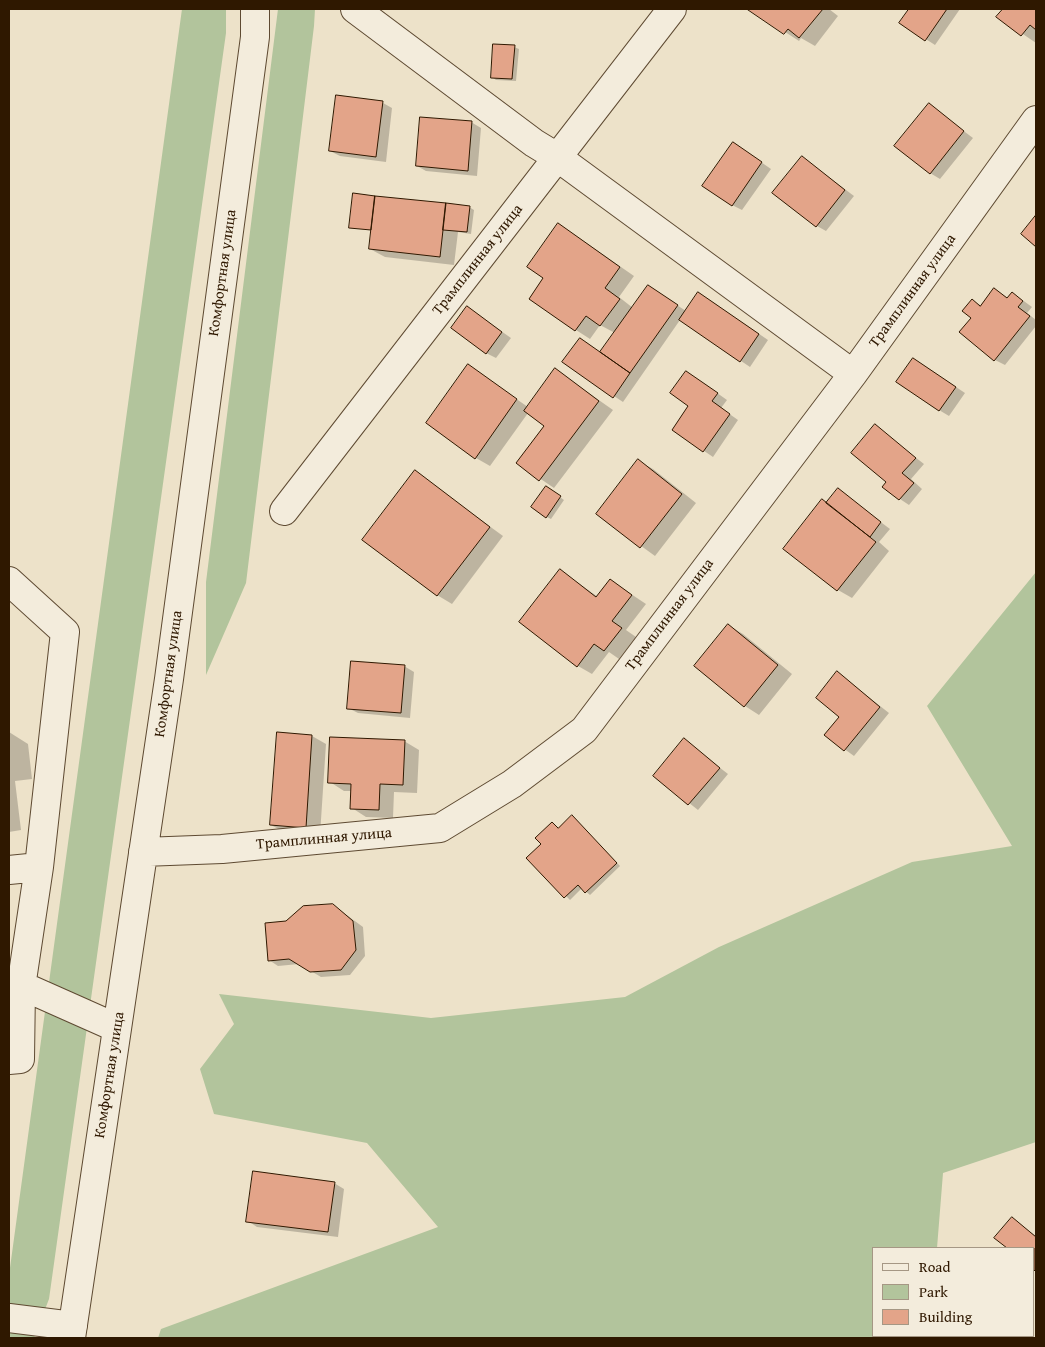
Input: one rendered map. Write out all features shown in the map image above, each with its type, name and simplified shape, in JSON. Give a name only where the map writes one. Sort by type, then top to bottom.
[{"type":"street","name":"Комфортная улица","points":[[72,1332],[171,669],[255,37],[256,9]]},
{"type":"street","points":[[355,9],[534,143],[852,374]]},
{"type":"street","name":"Трамплинная улица","points":[[284,511],[672,9]]},
{"type":"street","name":"Трамплинная улица","points":[[143,852],[222,849],[440,828],[512,784],[584,730],[852,374],[1036,120]]},
{"type":"street","points":[[9,581],[65,632],[39,867],[15,983],[20,1059],[9,1060]]},
{"type":"street","points":[[9,870],[39,867]]},
{"type":"street","points":[[15,983],[117,1028]]},
{"type":"street","points":[[9,1318],[72,1332]]},
{"type":"green space","points":[[182,9],[226,9],[226,33],[49,1299],[34,1338],[9,1338],[9,1275]]},
{"type":"green space","points":[[278,9],[315,9],[314,26],[246,583],[206,675],[206,582]]},
{"type":"green space","points":[[1036,572],[1036,1142],[943,1173],[937,1247],[872,1247],[872,1337],[917,1338],[158,1338],[161,1329],[438,1227],[367,1143],[214,1114],[200,1069],[234,1024],[219,994],[431,1018],[625,997],[719,947],[912,862],[1012,846],[927,706]]},
{"type":"building","points":[[747,9],[823,9],[799,38],[788,29],[784,34]]},
{"type":"building","points":[[909,9],[947,9],[925,41],[899,23]]},
{"type":"building","points":[[1003,9],[1036,9],[1036,30],[1030,25],[1021,36],[996,17]]},
{"type":"building","points":[[493,44],[515,45],[512,79],[491,78]]},
{"type":"building","points":[[336,95],[383,101],[376,157],[329,151]]},
{"type":"building","points":[[929,103],[964,131],[930,174],[894,146]]},
{"type":"building","points":[[420,117],[472,121],[468,171],[416,166]]},
{"type":"building","points":[[733,142],[762,162],[732,206],[702,186]]},
{"type":"building","points":[[802,156],[845,190],[816,227],[772,193]]},
{"type":"building","points":[[353,193],[375,196],[371,230],[349,228]]},
{"type":"building","points":[[375,196],[446,203],[440,257],[369,249]]},
{"type":"building","points":[[446,203],[470,206],[467,232],[443,230]]},
{"type":"building","points":[[1036,215],[1036,247],[1021,234]]},
{"type":"building","points":[[558,223],[620,267],[605,288],[620,299],[600,326],[586,316],[575,331],[529,299],[543,278],[527,267]]},
{"type":"building","points":[[648,285],[678,305],[630,373],[600,352]]},
{"type":"building","points":[[994,288],[1007,298],[1012,292],[1023,301],[1018,307],[1030,316],[994,361],[959,332],[971,318],[962,311],[972,299],[980,306]]},
{"type":"building","points":[[698,292],[759,334],[740,362],[679,320]]},
{"type":"building","points":[[467,306],[502,332],[486,354],[451,328]]},
{"type":"building","points":[[580,338],[630,373],[613,398],[562,362]]},
{"type":"building","points":[[913,358],[956,387],[939,411],[896,382]]},
{"type":"building","points":[[468,364],[517,399],[475,459],[426,423]]},
{"type":"building","points":[[555,368],[599,401],[539,481],[516,463],[544,426],[524,411]]},
{"type":"building","points":[[686,371],[718,393],[712,401],[730,414],[703,452],[672,430],[688,406],[670,393]]},
{"type":"building","points":[[875,424],[916,458],[902,473],[914,483],[899,500],[882,487],[886,482],[851,453]]},
{"type":"building","points":[[638,459],[682,494],[640,548],[596,514]]},
{"type":"building","points":[[415,470],[490,527],[437,596],[362,540]]},
{"type":"building","points":[[546,486],[561,496],[546,518],[531,507]]},
{"type":"building","points":[[838,488],[881,522],[870,537],[826,503]]},
{"type":"building","points":[[822,499],[876,542],[837,591],[783,549]]},
{"type":"building","points":[[560,569],[596,597],[610,579],[632,595],[612,621],[622,628],[604,651],[594,644],[577,667],[519,622]]},
{"type":"building","points":[[728,624],[778,665],[744,707],[694,666]]},
{"type":"building","points":[[351,661],[405,665],[401,713],[347,709]]},
{"type":"building","points":[[837,671],[880,707],[844,751],[824,735],[839,717],[816,698]]},
{"type":"building","points":[[277,732],[312,735],[306,828],[270,825]]},
{"type":"building","points":[[330,737],[405,740],[403,785],[380,784],[379,810],[350,809],[351,784],[328,783]]},
{"type":"building","points":[[684,738],[720,768],[688,805],[653,776]]},
{"type":"building","points":[[572,815],[617,863],[585,893],[578,885],[564,898],[526,858],[541,844],[535,838],[552,822],[558,828]]},
{"type":"building","points":[[333,904],[353,921],[356,950],[341,970],[310,972],[289,959],[268,961],[265,923],[286,921],[303,906]]},
{"type":"building","points":[[253,1171],[335,1182],[328,1232],[246,1222]]},
{"type":"building","points":[[1012,1217],[1036,1237],[1036,1272],[1035,1247],[1006,1247],[994,1238]]}]
